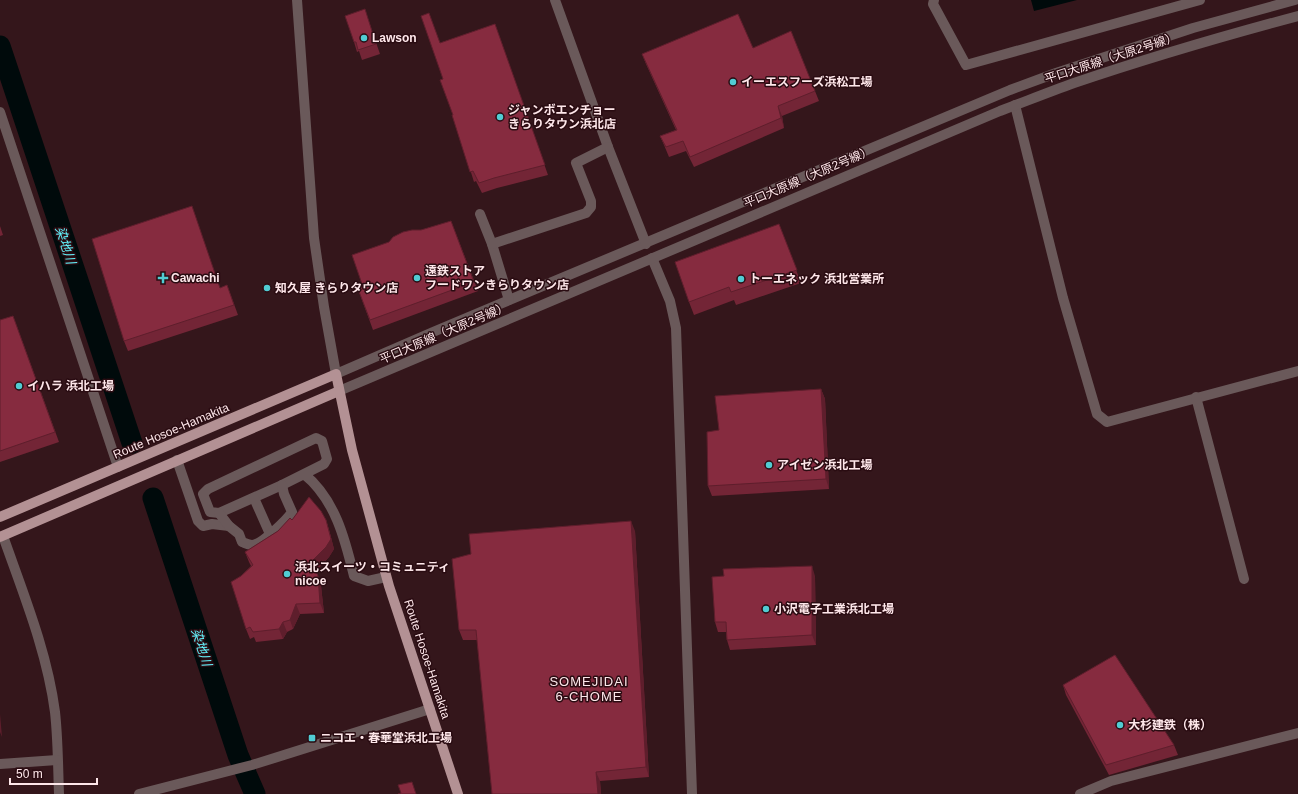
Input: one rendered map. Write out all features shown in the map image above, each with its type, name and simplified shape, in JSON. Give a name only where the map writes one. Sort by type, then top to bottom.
[{"type":"main road","name":"Route Hosoe-Hamakita","points":[[0,517],[336,374],[352,450],[386,577],[458,794]]},
{"type":"main road","points":[[2,536],[339,391]]},
{"type":"street","points":[[297,0],[314,238],[336,374]]},
{"type":"street","points":[[555,0],[608,146],[646,244]]},
{"type":"street","points":[[932,1],[966,66],[1200,0]]},
{"type":"street","name":"平口大原線（大原2号線）","points":[[336,374],[1010,90],[1173,34],[1294,0]]},
{"type":"street","name":"平口大原線（大原2号線）","points":[[339,391],[1015,105],[1196,44],[1298,16]]},
{"type":"street","points":[[1015,105],[1063,298],[1098,414],[1107,422],[1298,371]]},
{"type":"street","points":[[0,112],[118,467]]},
{"type":"street","points":[[492,244],[586,213],[591,207],[591,201],[576,163],[608,146]]},
{"type":"street","points":[[480,214],[492,244],[509,300]]},
{"type":"street","points":[[652,258],[670,301],[676,328],[692,794]]},
{"type":"street","points":[[1196,397],[1244,579]]},
{"type":"street","points":[[316,438],[322,441],[328,459],[324,464],[304,474],[219,513],[210,512],[203,494],[208,489],[316,438]]},
{"type":"street","points":[[177,460],[198,520],[203,526],[212,524],[229,526]]},
{"type":"street","points":[[304,474],[319,488],[328,502],[339,525],[354,576],[368,581],[386,577]]},
{"type":"street","points":[[219,513],[229,526],[239,534],[242,542],[252,545],[258,544],[280,526],[292,512],[284,494],[282,485]]},
{"type":"street","points":[[254,498],[270,534]]},
{"type":"street","points":[[2,536],[36,632],[47,671],[55,712],[59,794]]},
{"type":"street","points":[[139,794],[252,765],[430,709]]},
{"type":"street","points":[[1080,794],[1111,781],[1298,733]]},
{"type":"street","points":[[0,764],[57,760]]},
{"type":"shaded area","points":[[1031,0],[1077,0],[1034,11]]},
{"type":"building","name":"Lawson","points":[[365,9],[376,44],[358,50],[345,16]]},
{"type":"building","points":[[429,13],[440,43],[495,24],[545,165],[479,183],[473,171],[470,172],[453,115],[440,80],[443,79],[421,16]]},
{"type":"building","name":"イーエスフーズ浜松工場","points":[[738,14],[753,48],[791,31],[815,91],[778,106],[781,118],[690,157],[683,141],[666,147],[660,136],[677,130],[642,54]]},
{"type":"building","points":[[192,206],[220,288],[227,285],[234,305],[124,341],[92,239]]},
{"type":"building","name":"遠鉄ストア フードワンきらりタウン店","points":[[451,221],[474,282],[370,320],[358,289],[363,287],[352,255],[389,242],[393,237],[403,232],[421,230]]},
{"type":"building","name":"トーエネック 浜北営業所","points":[[779,224],[797,270],[731,292],[729,287],[689,302],[675,262]]},
{"type":"building","name":"イハラ 浜北工場","points":[[13,316],[55,432],[0,451],[0,320]]},
{"type":"building","name":"アイゼン浜北工場","points":[[821,389],[826,479],[708,486],[707,432],[719,430],[715,396]]},
{"type":"building","name":"浜北スイーツ・コミュニティ nicoe","points":[[309,497],[321,511],[326,520],[331,539],[326,547],[312,561],[318,576],[320,603],[296,604],[290,620],[283,622],[279,629],[253,632],[250,627],[246,629],[231,582],[241,576],[253,565],[245,552],[278,531],[290,518],[292,520]]},
{"type":"building","points":[[631,521],[646,767],[596,772],[598,794],[492,794],[476,630],[459,630],[452,559],[471,554],[469,534]]},
{"type":"building","name":"小沢電子工業浜北工場","points":[[812,566],[812,635],[727,640],[726,622],[715,622],[712,577],[724,576],[723,569]]},
{"type":"building","name":"大杉建鉄（株）","points":[[1115,655],[1174,745],[1106,765],[1063,685]]},
{"type":"building","points":[[412,782],[416,794],[398,794],[401,793],[398,785]]},
{"type":"waterway","name":"染地川","points":[[0,46],[132,443]]},
{"type":"waterway","name":"染地川","points":[[153,498],[238,755],[255,794]]},
{"type":"place","name":"Lawson","points":[[364,38]]},
{"type":"place","name":"イーエスフーズ浜松工場","points":[[733,82]]},
{"type":"place","name":"ジャンボエンチョー きらりタウン浜北店","points":[[500,117]]},
{"type":"place","name":"Cawachi","points":[[163,278]]},
{"type":"place","name":"遠鉄ストア フードワンきらりタウン店","points":[[417,278]]},
{"type":"place","name":"トーエネック 浜北営業所","points":[[741,279]]},
{"type":"place","name":"知久屋 きらりタウン店","points":[[267,288]]},
{"type":"place","name":"イハラ 浜北工場","points":[[19,386]]},
{"type":"place","name":"アイゼン浜北工場","points":[[769,465]]},
{"type":"place","name":"浜北スイーツ・コミュニティ nicoe","points":[[287,574]]},
{"type":"place","name":"小沢電子工業浜北工場","points":[[766,609]]},
{"type":"place","name":"大杉建鉄（株）","points":[[1120,725]]},
{"type":"place","name":"ニコエ・春華堂浜北工場","points":[[312,738]]},
{"type":"district","name":"SOMEJIDAI 6-CHOME","points":[[589,688]]}]
